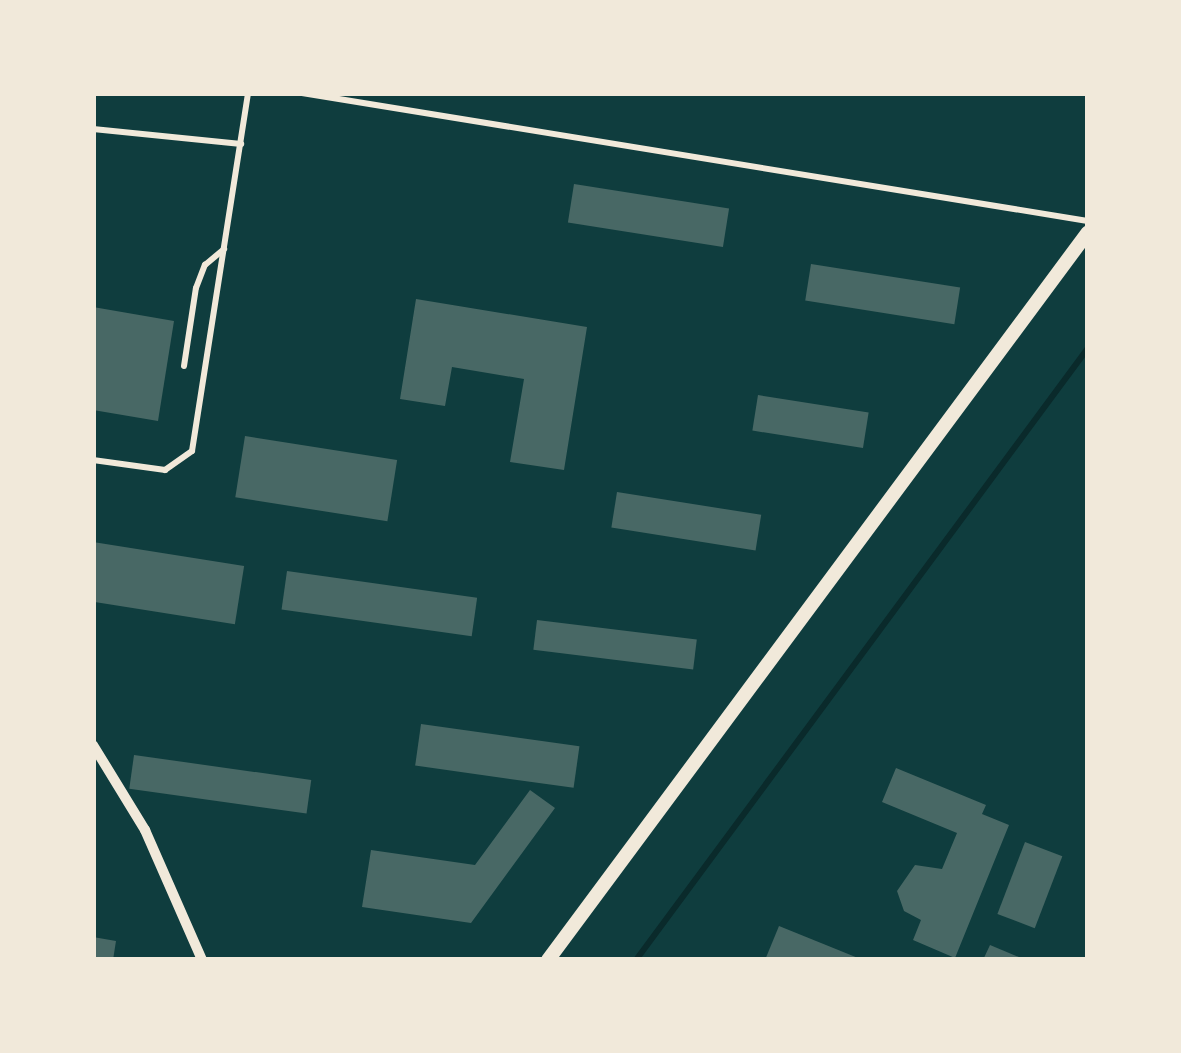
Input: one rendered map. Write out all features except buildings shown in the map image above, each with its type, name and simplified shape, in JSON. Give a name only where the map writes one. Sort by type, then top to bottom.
[{"type":"street","points":[[548,960],[1088,232]]},
{"type":"street","points":[[93,745],[145,830],[202,960]]},
{"type":"lane","points":[[93,460],[165,470],[192,451],[248,93]]},
{"type":"lane","points":[[302,93],[1088,221]]},
{"type":"lane","points":[[93,129],[241,144]]},
{"type":"lane","points":[[184,366],[196,288],[205,266],[224,249]]},
{"type":"waterway","points":[[636,960],[1088,348]]}]
